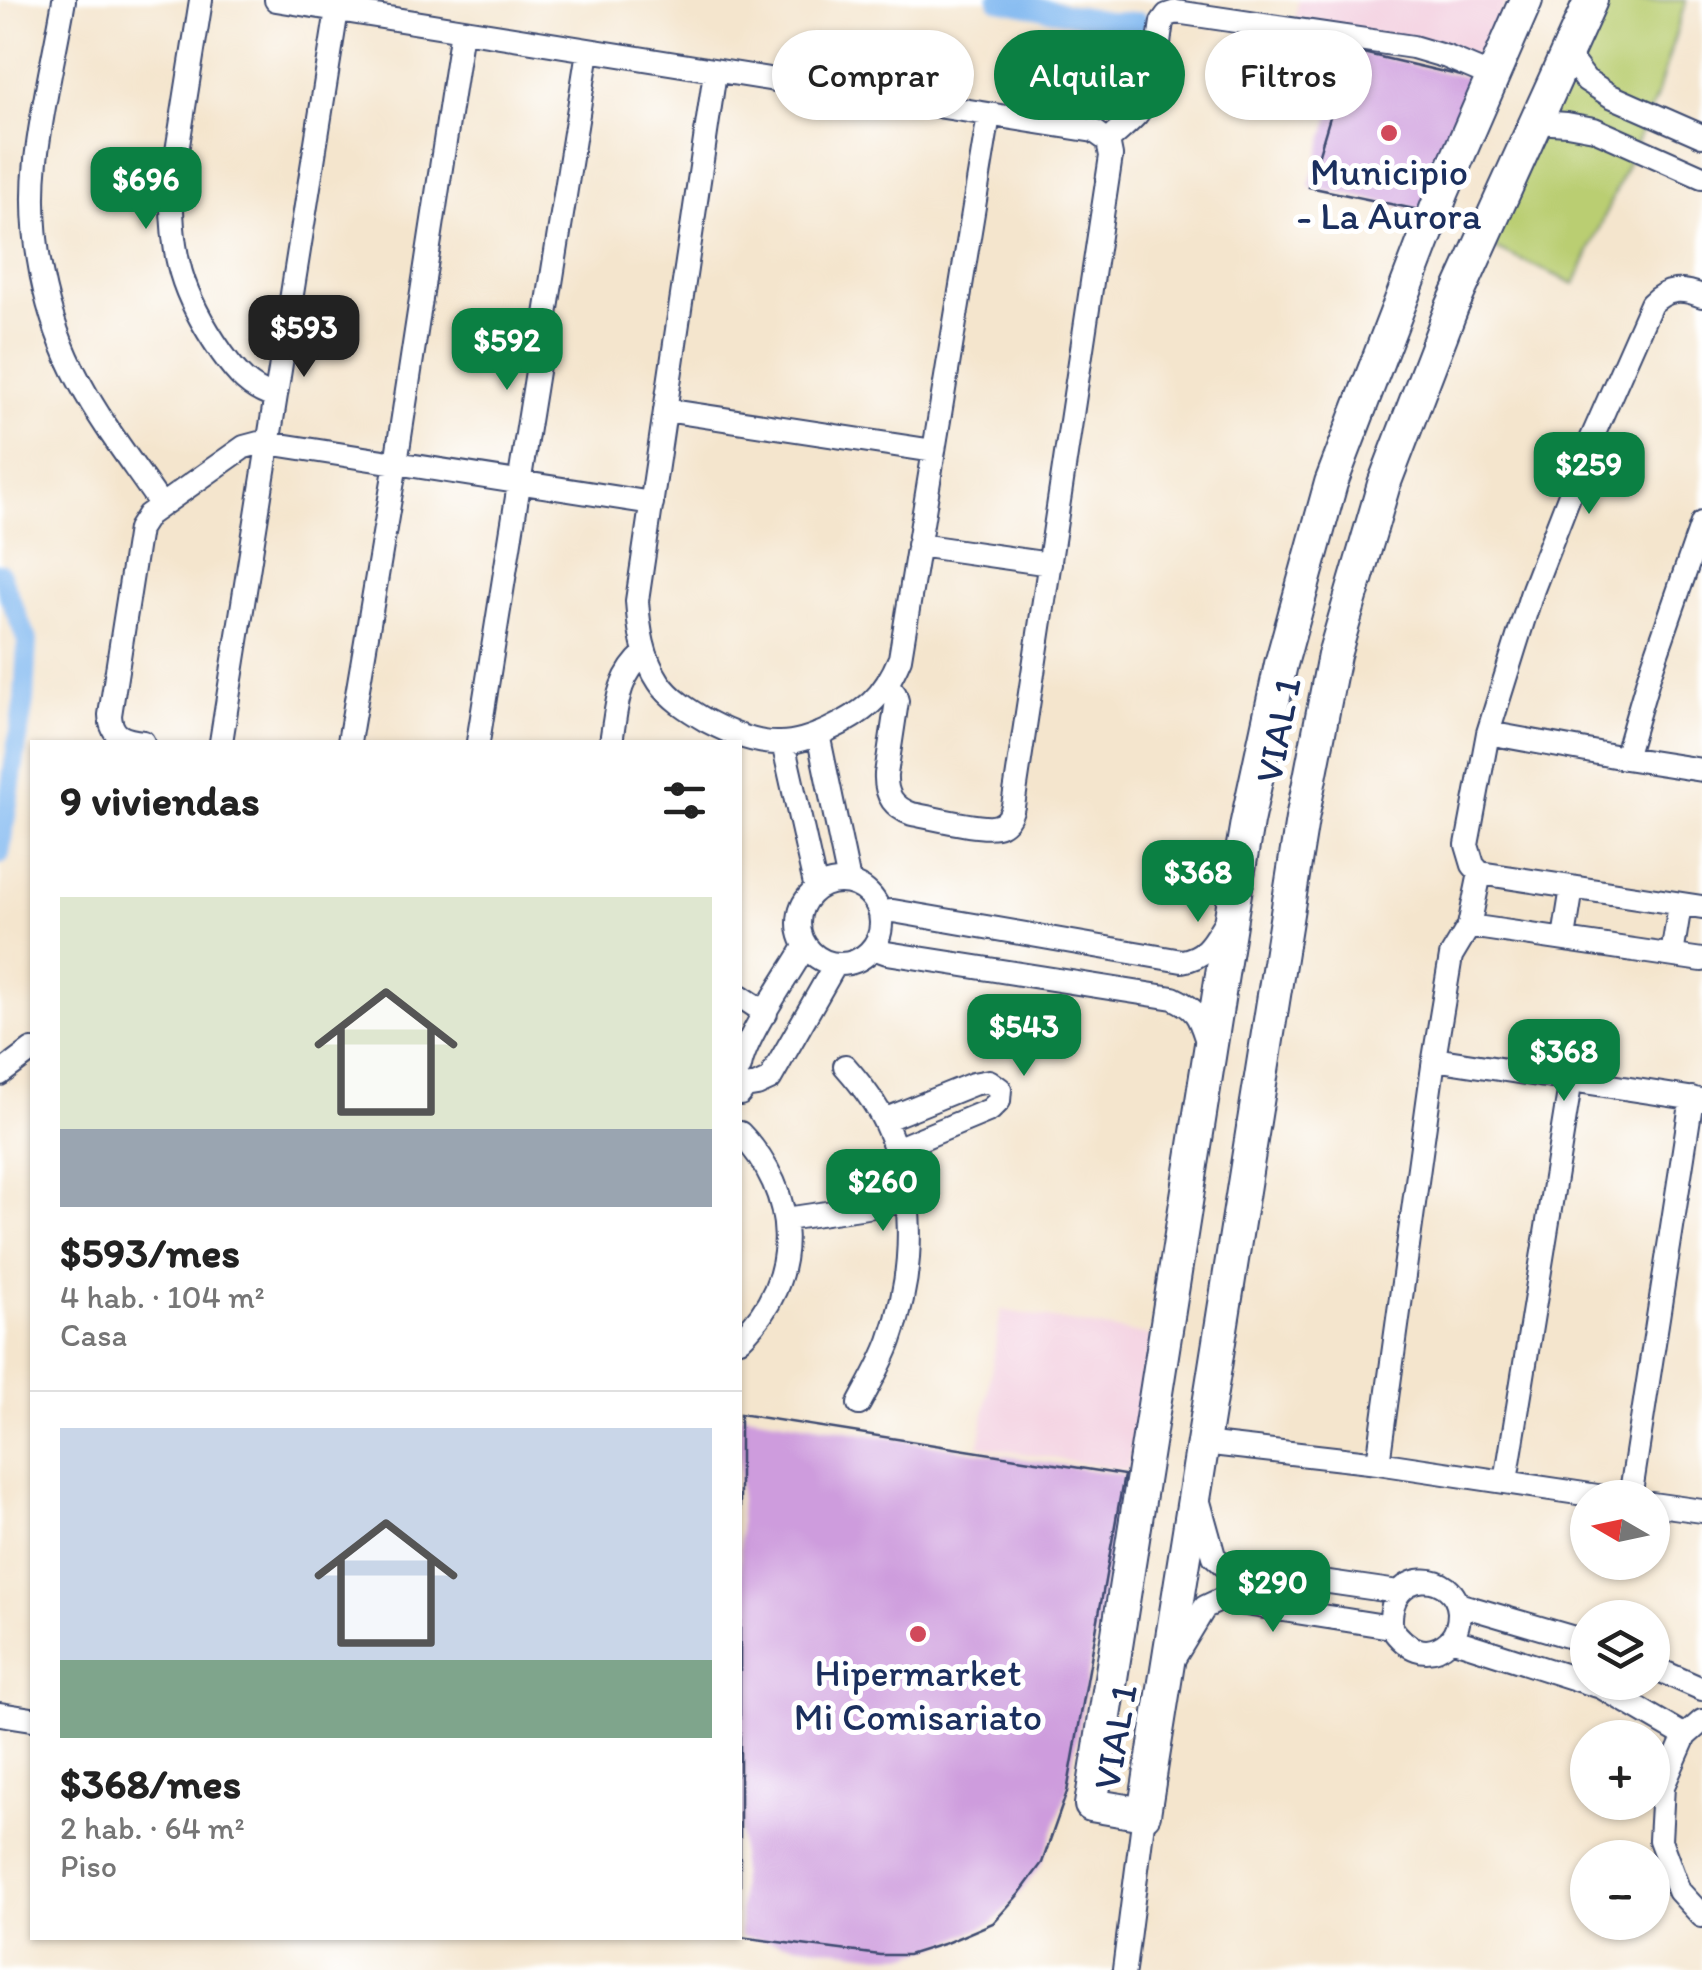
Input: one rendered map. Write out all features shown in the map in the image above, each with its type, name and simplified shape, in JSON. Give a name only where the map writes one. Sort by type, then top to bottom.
[{"type":"street","points":[[64,0],[36,159],[34,212],[41,269],[56,327],[79,380],[161,505]]},
{"type":"street","points":[[201,0],[172,183],[178,264],[185,291],[203,326],[234,370],[248,385],[275,396]]},
{"type":"street","points":[[276,0],[1094,132],[1108,141],[1111,156],[1050,564],[1012,813],[1004,823],[988,828],[931,818],[901,810],[894,803],[888,795],[886,774],[897,700],[888,684]]},
{"type":"street","name":"VIAL 1","points":[[1526,0],[1443,191],[1331,483],[1281,664],[1232,912],[1091,1805],[1144,1814],[1302,819],[1334,655],[1384,484],[1452,308],[1591,0]]},
{"type":"street","points":[[220,740],[336,10]]},
{"type":"street","points":[[1108,141],[1145,102],[1162,22],[1176,12],[1413,47],[1492,76]]},
{"type":"street","points":[[349,740],[462,30]]},
{"type":"street","points":[[478,740],[588,51]]},
{"type":"street","points":[[1568,56],[1586,80],[1611,96],[1702,136]]},
{"type":"street","points":[[715,72],[637,601],[645,653],[661,686],[731,737],[783,744],[818,734],[862,711],[888,684],[900,658],[989,115]]},
{"type":"street","points":[[1537,122],[1594,129],[1702,176]]},
{"type":"street","points":[[1672,955],[1691,906],[1480,874],[1467,846],[1488,733],[1532,589],[1591,440],[1651,304],[1666,292],[1676,290],[1702,296]]},
{"type":"street","points":[[665,410],[934,452]]},
{"type":"street","points":[[129,740],[117,735],[110,715],[139,529],[148,515],[244,447],[268,443],[652,503]]},
{"type":"street","points":[[1625,758],[1702,523]]},
{"type":"street","points":[[918,544],[1050,564]]},
{"type":"street","points":[[612,740],[621,684],[645,653]]},
{"type":"street","points":[[1488,733],[1702,770]]},
{"type":"street","points":[[818,734],[849,882]]},
{"type":"street","points":[[783,744],[816,889]]},
{"type":"street","points":[[1378,1464],[1451,956],[1469,926],[1480,874]]},
{"type":"street","points":[[832,882],[849,882],[873,898],[882,924],[873,948],[863,958],[835,965],[822,961],[805,947],[800,912],[816,889],[832,882]]},
{"type":"street","points":[[1564,938],[1572,888]]},
{"type":"street","points":[[880,912],[893,911],[1182,960],[1198,958],[1232,912]]},
{"type":"street","points":[[1469,926],[1702,960]]},
{"type":"street","points":[[742,1057],[805,947]]},
{"type":"street","points":[[873,948],[1173,998],[1192,1006],[1210,1049]]},
{"type":"street","points":[[742,1080],[757,1086],[770,1079],[835,965]]},
{"type":"street","points":[[742,997],[766,1013]]},
{"type":"street","points":[[1434,1059],[1697,1099],[1633,1480]]},
{"type":"street","points":[[0,1074],[29,1062]]},
{"type":"street","points":[[845,1066],[884,1120],[896,1149],[909,1222],[904,1293],[889,1342],[860,1404]]},
{"type":"street","points":[[1506,1482],[1572,1079]]},
{"type":"street","points":[[884,1120],[973,1084],[989,1081],[1000,1089],[998,1101],[990,1110],[896,1149]]},
{"type":"street","points":[[742,1134],[772,1177],[786,1219],[785,1254],[776,1288],[742,1337]]},
{"type":"street","points":[[786,1219],[907,1201]]},
{"type":"street","points":[[1178,1259],[1231,1267]]},
{"type":"street","points":[[1203,1443],[1570,1492]]},
{"type":"street","points":[[1196,1490],[1214,1556],[1226,1567],[1398,1592]]},
{"type":"street","points":[[1670,1507],[1702,1511]]},
{"type":"street","points":[[1432,1581],[1448,1589],[1458,1604],[1460,1623],[1451,1639],[1436,1649],[1418,1650],[1401,1642],[1391,1627],[1390,1608],[1398,1592],[1414,1582],[1432,1581]]},
{"type":"street","points":[[1167,1670],[1206,1607],[1220,1600],[1391,1627]]},
{"type":"street","points":[[1458,1604],[1570,1637]]},
{"type":"street","points":[[1451,1639],[1601,1687],[1694,1728],[1662,1786],[1660,1840],[1679,1891],[1702,1916]]},
{"type":"street","points":[[1670,1675],[1702,1689]]},
{"type":"street","points":[[0,1714],[30,1718]]},
{"type":"street","points":[[1124,1970],[1144,1814]]},
{"type":"shaded area","points":[[1298,0],[1507,0],[1482,56],[1372,34],[1372,30],[1295,18]]},
{"type":"shaded area","points":[[1001,1310],[1151,1336],[1128,1471],[979,1446]]},
{"type":"green space","points":[[1581,0],[1686,0],[1656,98],[1575,284],[1469,237]]},
{"type":"building","name":"Municipio - La Aurora","points":[[1372,55],[1474,79],[1424,211],[1309,187],[1329,120],[1372,120]]},
{"type":"building","name":"Hipermarket Mi Comisariato","points":[[742,1414],[1124,1475],[1067,1792],[1042,1863],[993,1923],[908,1955],[742,1937]]},
{"type":"waterway","points":[[998,0],[1111,22],[1139,22]]},
{"type":"waterway","points":[[0,573],[27,640],[24,700],[0,854]]},
{"type":"place","name":"Municipio - La Aurora","points":[[1389,133]]},
{"type":"place","name":"Hipermarket Mi Comisariato","points":[[918,1634]]}]
